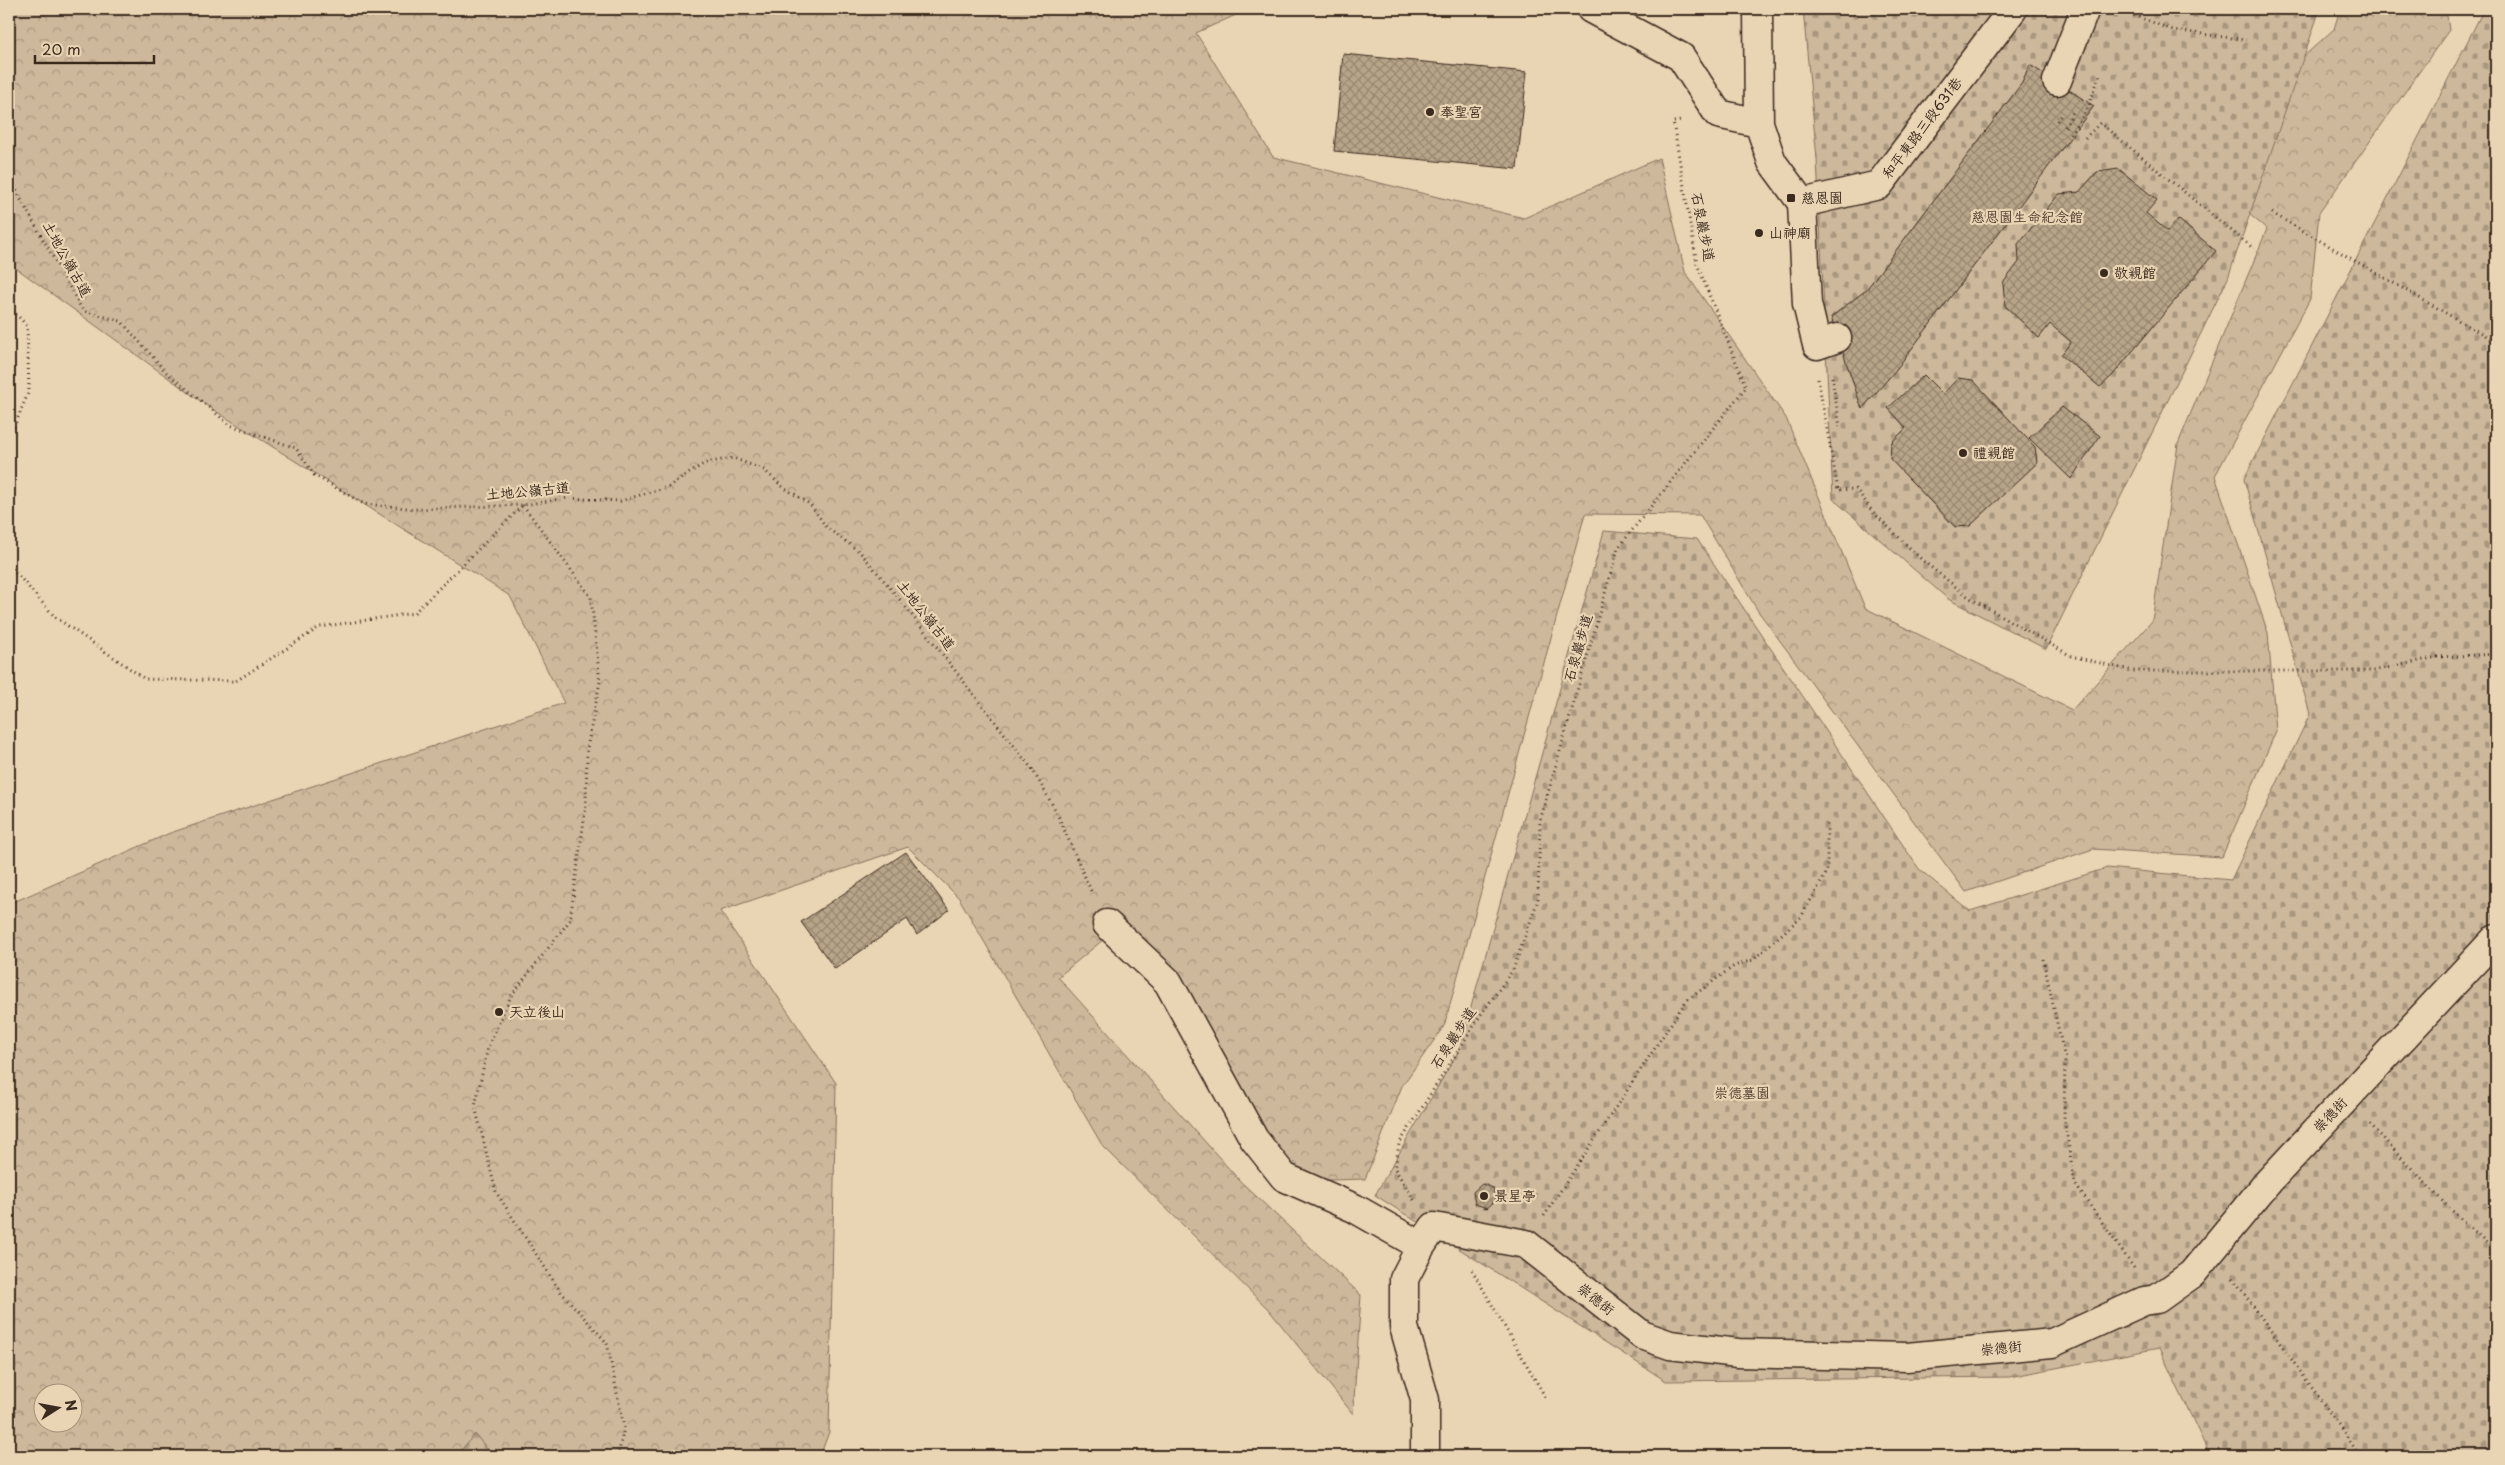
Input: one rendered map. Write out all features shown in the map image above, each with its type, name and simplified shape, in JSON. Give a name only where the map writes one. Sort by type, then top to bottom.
[{"type":"street","points":[[1591,9],[1681,57],[1718,114],[1759,123]]},
{"type":"street","points":[[1758,9],[1759,123],[1772,162],[1802,203],[1807,304],[1817,345],[1837,338]]},
{"type":"street","name":"和平東路三段631巷","points":[[1802,203],[1879,186],[2013,9]]},
{"type":"street","points":[[2057,81],[2085,9]]},
{"type":"street","name":"崇德街","points":[[1107,924],[1168,982],[1254,1139],[1284,1177],[1354,1208],[1427,1237],[1526,1244],[1642,1336],[1670,1345],[1738,1353],[1907,1357],[2052,1343],[2144,1301],[2157,1300],[2192,1274],[2269,1182],[2345,1098],[2496,938]]},
{"type":"street","points":[[1425,1456],[1425,1400],[1404,1327],[1404,1280],[1427,1237]]},
{"type":"path","points":[[2117,9],[2173,30],[2246,40]]},
{"type":"path","points":[[2070,134],[2086,110]]},
{"type":"path","name":"石泉巖步道","points":[[1427,1237],[1395,1169],[1399,1144],[1482,1013],[1513,970],[1538,900],[1540,821],[1618,548],[1746,387],[1698,264],[1673,122],[1718,114]]},
{"type":"path","points":[[2085,138],[2100,123],[2254,249]]},
{"type":"path","name":"土地公嶺古道","points":[[9,172],[20,198],[83,311],[121,321],[166,372],[230,425],[296,448],[314,475],[364,504],[417,508],[523,505],[568,498],[620,501],[668,487],[705,463],[733,458],[764,470],[783,487],[811,505],[826,527],[860,552],[897,596],[1032,769],[1056,811],[1107,924]]},
{"type":"path","points":[[2272,213],[2496,342]]},
{"type":"path","points":[[9,306],[27,326],[29,391],[9,439]]},
{"type":"path","points":[[1831,374],[1840,427]]},
{"type":"path","points":[[1817,375],[1838,490],[1856,490],[1873,512],[1923,560],[1970,598],[2071,656],[2133,671],[2373,671],[2437,657],[2496,654]]},
{"type":"path","points":[[9,565],[54,617],[145,679],[236,682],[320,627],[414,613],[523,505],[591,597],[600,682],[587,748],[586,806],[570,920],[511,996],[488,1047],[475,1106],[496,1192],[560,1291],[607,1343],[624,1428],[618,1456]]},
{"type":"path","points":[[1526,1244],[1686,1000],[1734,966],[1753,960],[1801,917],[1827,872],[1827,822]]},
{"type":"path","points":[[2043,959],[2065,1059],[2064,1119],[2075,1184],[2157,1300]]},
{"type":"path","points":[[2345,1098],[2448,1207],[2496,1251]]},
{"type":"path","points":[[1427,1237],[1473,1271],[1547,1400]]},
{"type":"path","points":[[2212,1249],[2360,1456]]},
{"type":"green space","points":[[9,9],[1249,9],[1196,33],[1273,157],[1524,218],[1659,158],[1685,272],[1786,418],[1865,608],[2072,710],[2152,621],[2178,444],[2267,229],[2137,121],[2282,76],[2334,29],[2340,9],[2446,9],[2449,30],[2319,213],[2310,299],[2215,476],[2268,633],[2276,731],[2222,857],[2093,849],[1966,892],[1758,611],[1700,515],[1585,514],[1444,1026],[1402,1086],[1365,1179],[1299,1181],[1121,925],[1058,977],[1240,1181],[1361,1295],[1353,1414],[1269,1310],[1102,1145],[959,898],[908,847],[720,911],[836,1083],[829,1432],[820,1456],[493,1456],[475,1435],[456,1456],[9,1456],[9,904],[170,833],[564,703],[510,596],[206,405],[9,263]]},
{"type":"green space","name":"慈恩園生命紀念館","points":[[1803,9],[2320,9],[2228,278],[2046,649],[1948,599],[1833,499],[1817,159]]},
{"type":"green space","name":"崇德墓園","points":[[2484,9],[2496,9],[2496,1456],[2210,1456],[2159,1348],[2009,1377],[1666,1381],[1375,1195],[1459,1050],[1604,531],[1697,539],[1919,869],[1970,911],[2107,868],[2231,880],[2310,714],[2244,479]]},
{"type":"green space","points":[[475,1434],[493,1456],[456,1456]]},
{"type":"building","name":"奉聖宮","points":[[1343,54],[1527,72],[1517,169],[1334,151]]},
{"type":"building","points":[[2030,65],[2094,106],[1895,371],[1862,409],[1831,317],[1866,290],[2022,83]]},
{"type":"building","name":"敬親館","points":[[2119,169],[2157,200],[2146,213],[2167,231],[2178,219],[2216,251],[2112,376],[2100,387],[2061,355],[2071,342],[2050,324],[2039,338],[2005,306],[2003,283],[2019,262],[2018,244],[2059,194],[2079,192],[2097,172]]},
{"type":"building","name":"禮親館","points":[[1924,375],[1943,394],[1958,378],[1973,380],[2035,447],[2037,463],[1970,526],[1955,527],[1890,459],[1891,443],[1906,428],[1888,408]]},
{"type":"building","points":[[2062,407],[2100,436],[2071,479],[2029,438]]},
{"type":"building","points":[[906,852],[949,910],[917,935],[907,919],[835,969],[801,922]]},
{"type":"building","name":"景星亭","points":[[1482,1184],[1493,1188],[1496,1200],[1487,1208],[1475,1204],[1473,1192]]},
{"type":"place","name":"奉聖宮","points":[[1430,112]]},
{"type":"place","name":"慈恩園","points":[[1791,198]]},
{"type":"place","name":"山神廟","points":[[1759,233]]},
{"type":"place","name":"敬親館","points":[[2104,273]]},
{"type":"place","name":"禮親館","points":[[1963,453]]},
{"type":"place","name":"天立後山","points":[[499,1012]]},
{"type":"place","name":"景星亭","points":[[1484,1196]]}]
